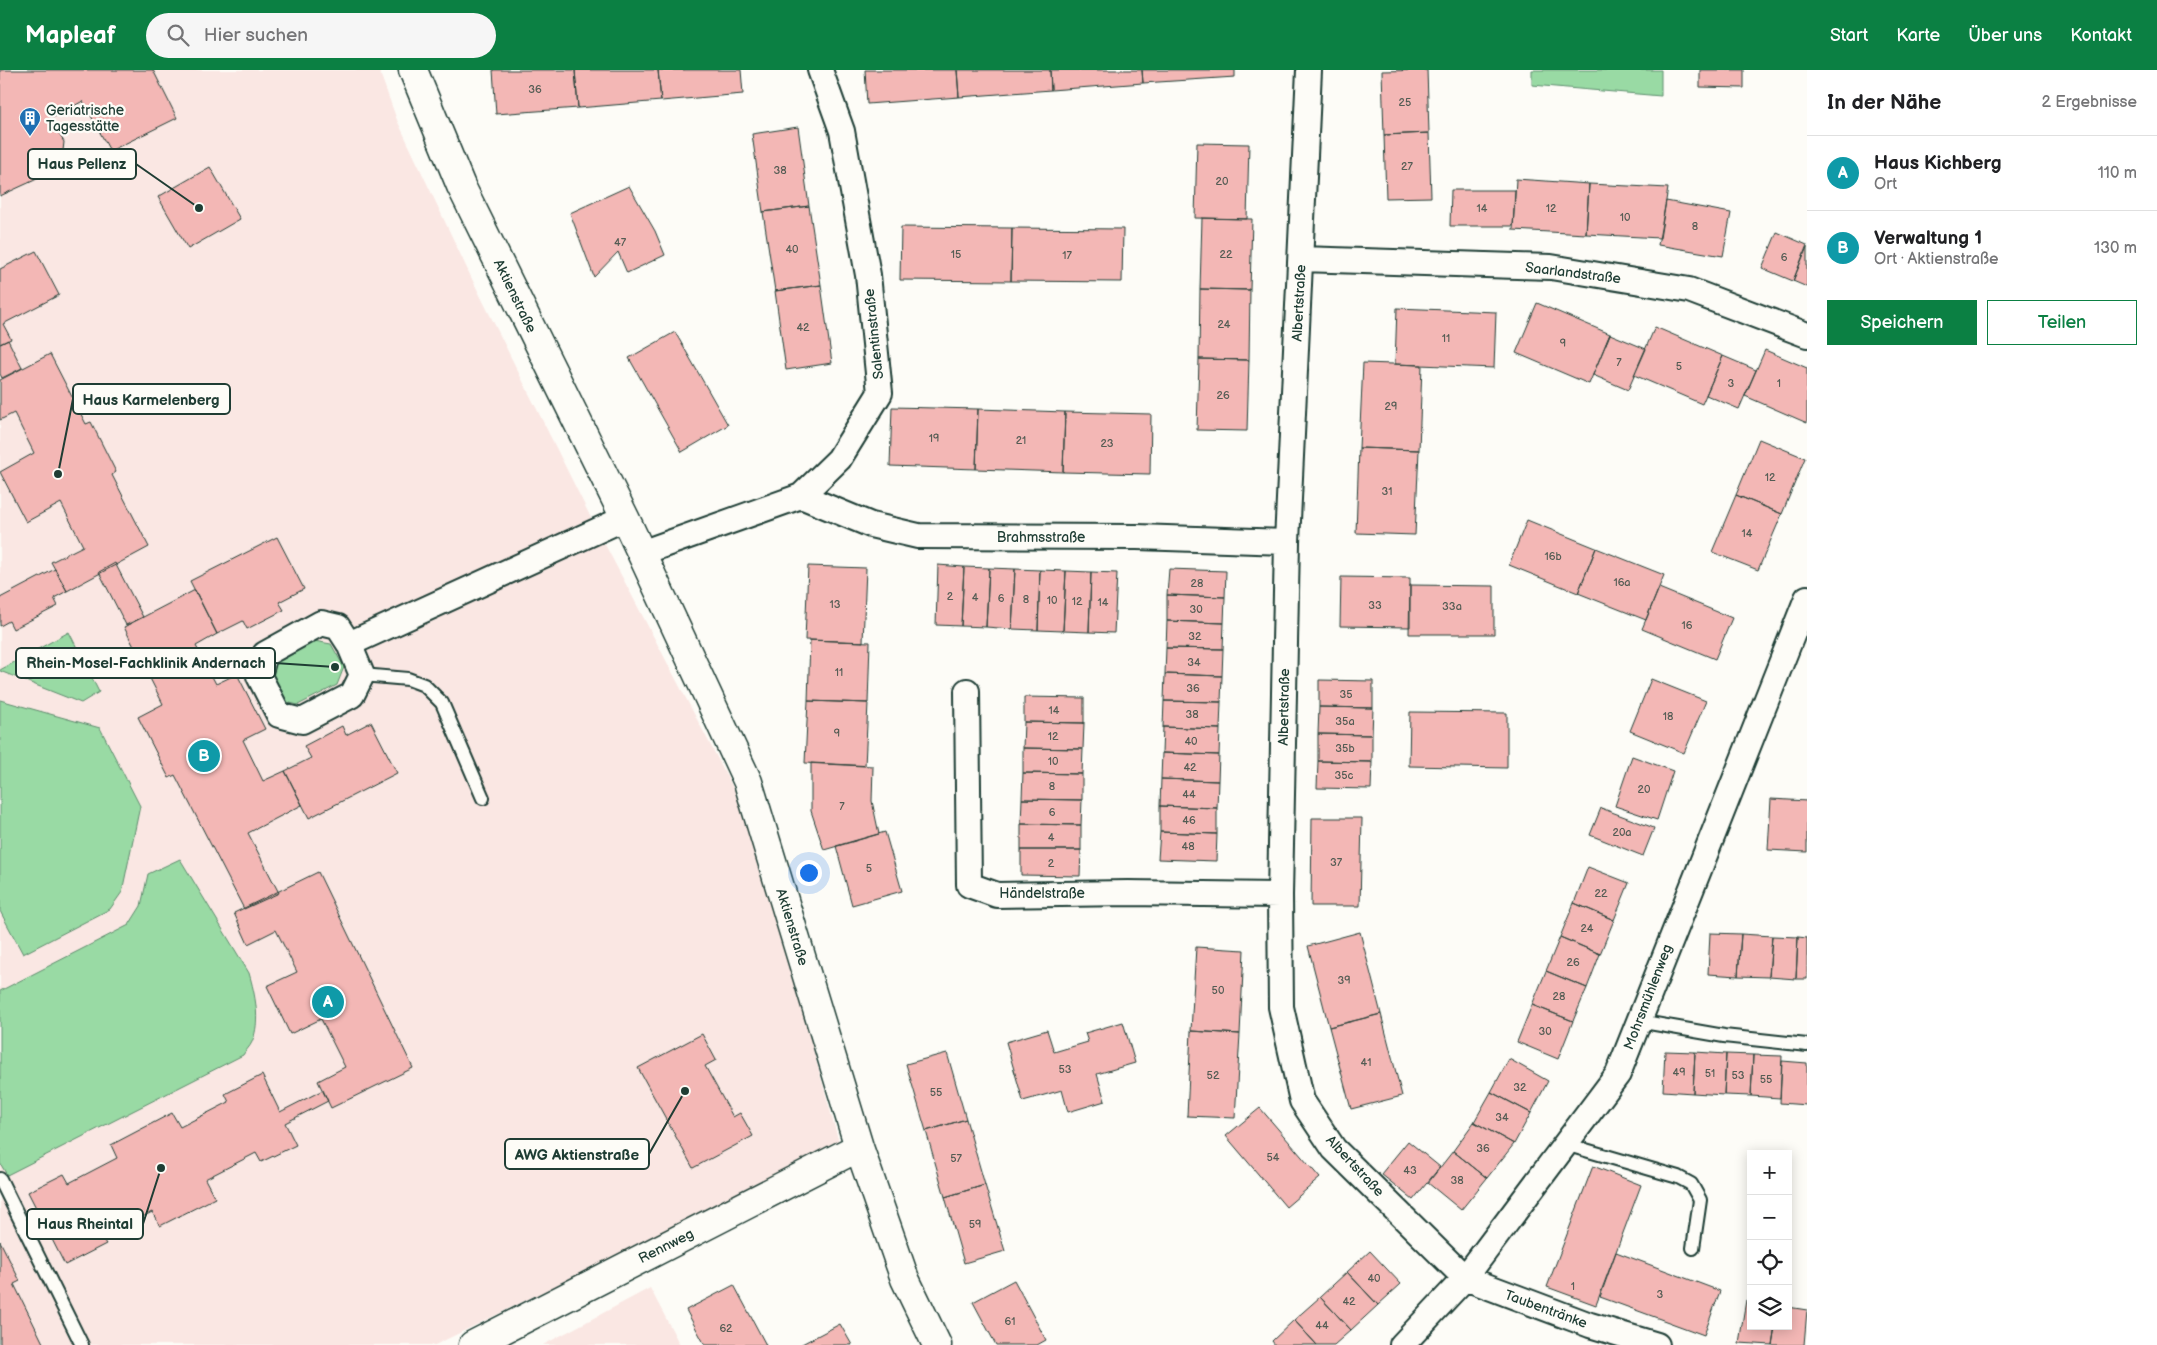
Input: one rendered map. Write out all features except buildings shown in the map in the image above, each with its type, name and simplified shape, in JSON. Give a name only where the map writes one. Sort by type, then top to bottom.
[{"type":"street","name":"Aktienstraße","points":[[414,70],[461,186],[642,553],[748,782],[859,1147],[905,1279],[937,1345]]},
{"type":"street","name":"Salentinstraße","points":[[642,553],[800,496],[839,459],[880,393],[868,275],[842,131],[820,70]]},
{"type":"street","name":"Albertstraße","points":[[1309,70],[1287,542],[1280,895],[1281,1007],[1302,1101],[1334,1148],[1465,1278]]},
{"type":"street","name":"Saarlandstraße","points":[[1301,259],[1551,267],[1689,290],[1807,335]]},
{"type":"street","name":"Brahmsstraße","points":[[800,496],[871,525],[918,536],[1137,537],[1287,542]]},
{"type":"street","points":[[349,644],[625,518]]},
{"type":"street","name":"Mohrsmühlenweg","points":[[1402,1345],[1465,1278],[1618,1074],[1807,598]]},
{"type":"street","points":[[321,623],[338,627],[349,644],[362,675],[352,695],[302,721],[279,715],[259,676],[265,654],[321,623]]},
{"type":"street","name":"Händelstraße","points":[[967,691],[969,885],[997,895],[1128,893],[1280,895]]},
{"type":"street","name":"Rennweg","points":[[474,1345],[859,1147]]},
{"type":"street","name":"Taubentränke","points":[[1465,1278],[1590,1325],[1657,1345]]},
{"type":"lane","points":[[362,675],[408,679],[424,685],[442,703],[483,798]]},
{"type":"lane","points":[[1638,1021],[1724,1036],[1807,1045]]},
{"type":"lane","points":[[1565,1144],[1678,1177],[1691,1184],[1700,1200],[1693,1248]]},
{"type":"lane","points":[[0,1179],[82,1345]]},
{"type":"shaded area","points":[[0,70],[379,70],[397,120],[472,279],[590,516],[749,818],[840,1146],[435,1345],[0,1345]]},
{"type":"shaded area","points":[[650,1288],[680,1345],[543,1345]]},
{"type":"green space","points":[[1532,70],[1661,70],[1661,96],[1532,85]]},
{"type":"green space","points":[[69,632],[99,692],[81,703],[0,671],[0,670]]},
{"type":"green space","points":[[314,641],[331,644],[344,667],[337,685],[298,705],[282,701],[270,678],[274,661]]},
{"type":"green space","points":[[0,700],[100,728],[140,806],[122,892],[110,909],[23,954],[0,911]]},
{"type":"green space","points":[[180,859],[249,973],[257,1016],[255,1034],[251,1044],[243,1055],[7,1175],[0,1163],[0,991],[129,925],[141,906],[148,874]]},
{"type":"place","name":"Geriatrische Tagesstätte","points":[[30,137]]},
{"type":"place","name":"Haus Pellenz","points":[[199,208]]},
{"type":"place","name":"Haus Karmelenberg","points":[[58,474]]},
{"type":"place","name":"Rhein-Mosel-Fachklinik Andernach","points":[[335,667]]},
{"type":"place","name":"Verwaltung 1","points":[[204,756]]},
{"type":"place","name":"Haus Kichberg","points":[[328,1002]]},
{"type":"place","name":"AWG Aktienstraße","points":[[685,1091]]},
{"type":"place","name":"Haus Rheintal","points":[[161,1168]]}]
